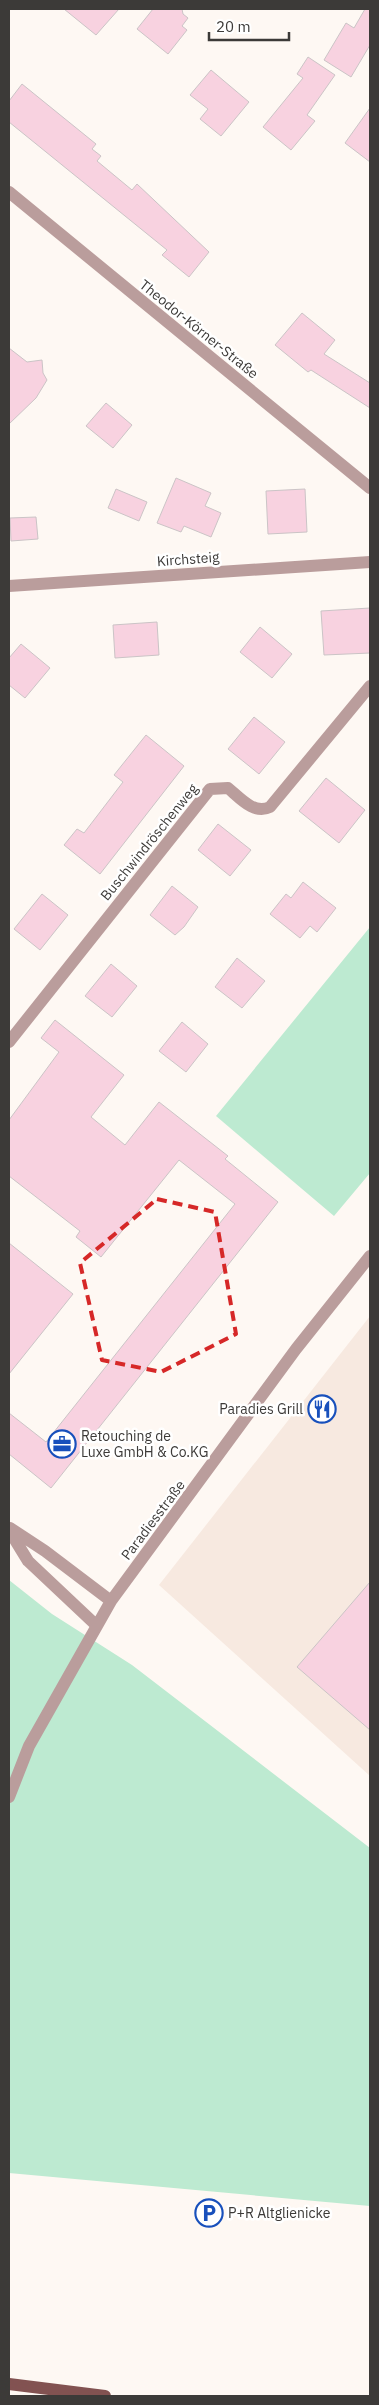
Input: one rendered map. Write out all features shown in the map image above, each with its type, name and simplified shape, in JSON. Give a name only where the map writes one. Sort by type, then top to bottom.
[{"type":"main road","points":[[9,2384],[105,2396]]},
{"type":"street","name":"Theodor-Körner-Straße","points":[[9,192],[370,488]]},
{"type":"street","name":"Kirchsteig","points":[[9,586],[370,562]]},
{"type":"street","name":"Buschwindröschenweg","points":[[9,1042],[210,789],[228,788],[252,807],[263,810],[270,808],[370,686]]},
{"type":"street","name":"Paradiesstraße","points":[[9,1797],[29,1746],[111,1601],[296,1349],[370,1256]]},
{"type":"street","points":[[9,1529],[45,1550],[111,1601]]},
{"type":"street","points":[[9,1529],[28,1561],[97,1626]]},
{"type":"highlighted area","points":[[157,1199],[215,1212],[236,1334],[161,1372],[102,1360],[80,1263]]},
{"type":"shaded area","points":[[370,1316],[370,1776],[159,1585]]},
{"type":"green space","points":[[370,927],[370,1173],[334,1216],[216,1116]]},
{"type":"green space","points":[[9,1580],[52,1614],[132,1665],[370,1848],[370,2206],[9,2173]]},
{"type":"building","points":[[64,9],[119,9],[96,35]]},
{"type":"building","points":[[153,9],[182,9],[183,14],[188,18],[182,26],[187,30],[168,54],[137,29]]},
{"type":"building","points":[[365,9],[370,9],[370,45],[351,77],[324,60],[346,23],[354,28]]},
{"type":"building","points":[[308,57],[335,75],[307,115],[315,121],[291,150],[263,127],[303,78],[297,74]]},
{"type":"building","points":[[211,70],[249,102],[221,136],[200,119],[208,109],[190,95]]},
{"type":"building","points":[[22,84],[96,144],[92,149],[101,156],[97,161],[132,190],[137,184],[209,252],[189,277],[162,255],[167,250],[9,122],[9,101]]},
{"type":"building","points":[[370,108],[370,162],[345,143]]},
{"type":"building","points":[[302,313],[335,340],[324,354],[370,383],[370,408],[311,370],[308,372],[275,345]]},
{"type":"building","points":[[9,348],[27,362],[42,360],[43,373],[47,380],[36,398],[9,424]]},
{"type":"building","points":[[106,403],[132,425],[113,448],[86,426]]},
{"type":"building","points":[[176,478],[211,493],[205,506],[221,513],[211,537],[184,526],[181,532],[157,523]]},
{"type":"building","points":[[116,489],[147,502],[139,521],[108,508]]},
{"type":"building","points":[[305,489],[307,532],[268,534],[266,491]]},
{"type":"building","points":[[36,517],[38,539],[11,541],[10,518]]},
{"type":"building","points":[[370,608],[370,653],[324,655],[321,611]]},
{"type":"building","points":[[157,622],[159,655],[115,658],[113,625]]},
{"type":"building","points":[[260,627],[292,654],[272,678],[240,652]]},
{"type":"building","points":[[21,644],[50,668],[25,698],[9,685],[9,658]]},
{"type":"building","points":[[254,717],[285,742],[259,774],[228,749]]},
{"type":"building","points":[[146,735],[184,766],[100,874],[64,845],[77,829],[84,833],[123,782],[114,775]]},
{"type":"building","points":[[326,778],[365,810],[339,843],[299,811]]},
{"type":"building","points":[[218,824],[251,850],[230,876],[198,850]]},
{"type":"building","points":[[303,882],[336,908],[317,932],[310,926],[300,938],[270,914],[286,894],[291,898]]},
{"type":"building","points":[[172,886],[198,907],[184,927],[175,935],[150,915]]},
{"type":"building","points":[[42,894],[68,915],[40,950],[14,929]]},
{"type":"building","points":[[237,958],[265,981],[242,1008],[215,987]]},
{"type":"building","points":[[111,964],[137,986],[112,1017],[85,996]]},
{"type":"building","points":[[55,1020],[124,1075],[91,1117],[125,1145],[159,1102],[228,1156],[225,1159],[278,1202],[51,1488],[9,1454],[9,1413],[46,1442],[235,1204],[179,1160],[101,1257],[76,1237],[80,1231],[9,1176],[9,1120],[59,1052],[41,1038]]},
{"type":"building","points":[[182,1022],[208,1044],[186,1072],[159,1051]]},
{"type":"building","points":[[9,1243],[73,1294],[9,1374]]},
{"type":"building","points":[[370,1582],[370,1730],[297,1667]]},
{"type":"place","name":"Paradies Grill","points":[[322,1409]]},
{"type":"place","name":"Retouching de Luxe GmbH & Co.KG","points":[[62,1444]]},
{"type":"place","name":"P+R Altglienicke","points":[[209,2213]]}]
